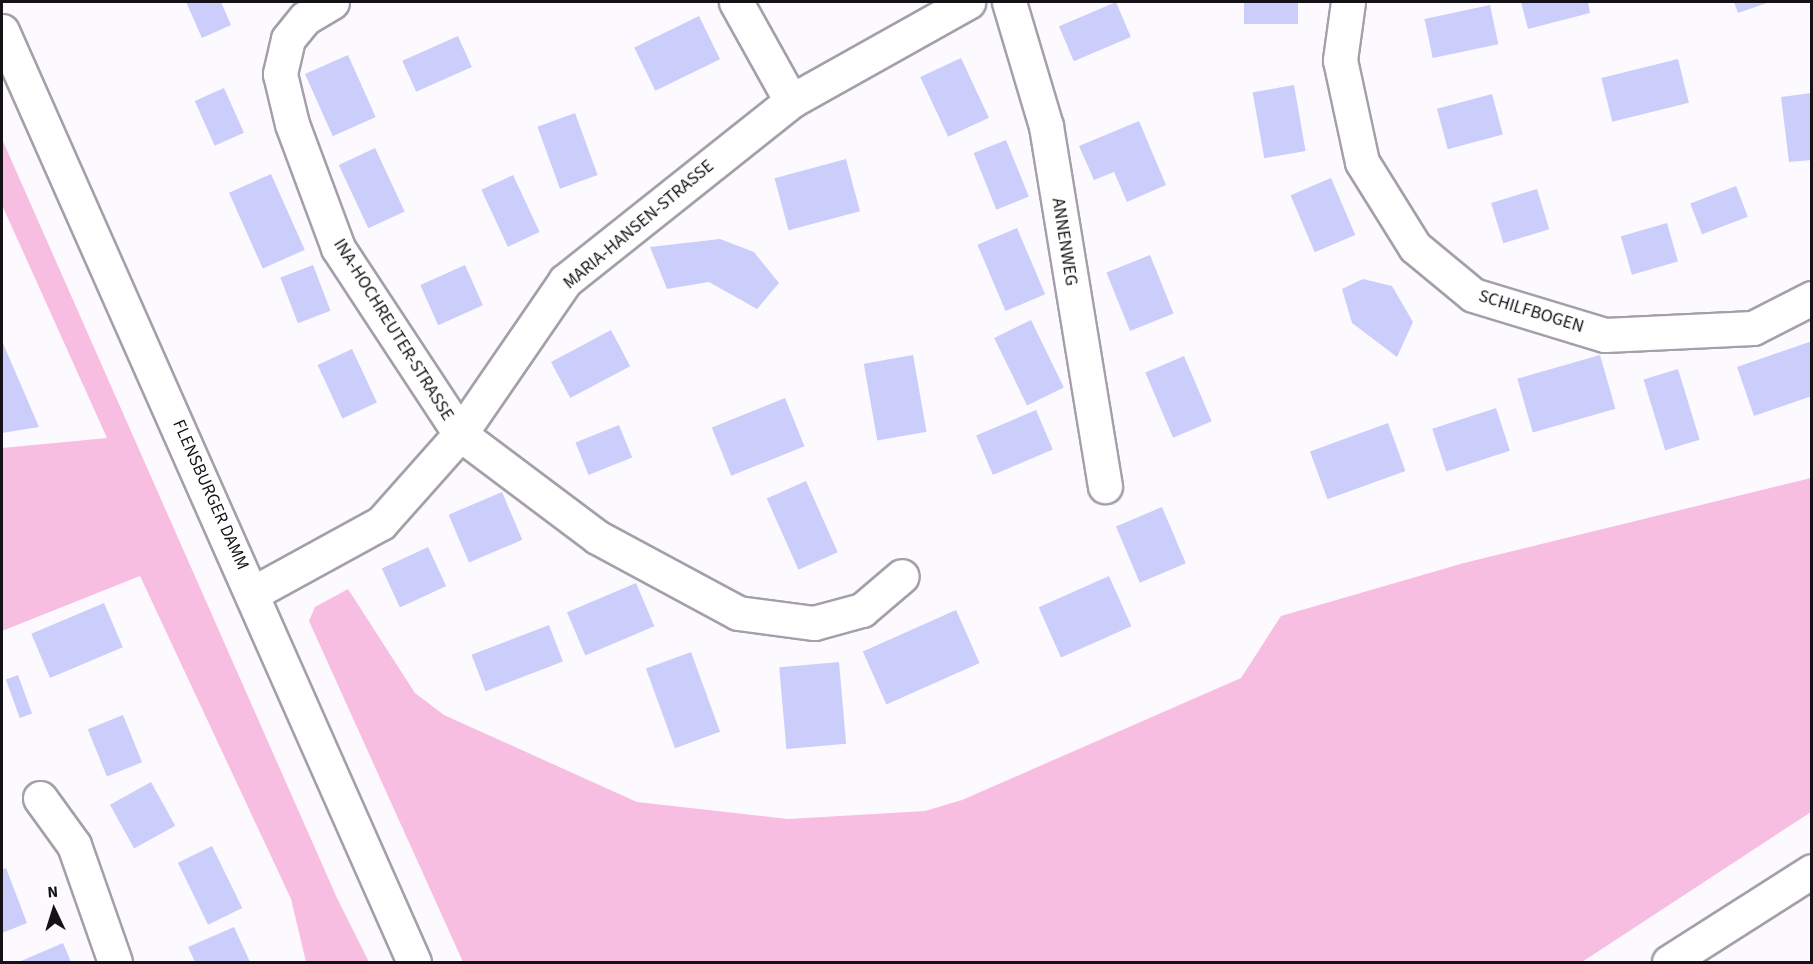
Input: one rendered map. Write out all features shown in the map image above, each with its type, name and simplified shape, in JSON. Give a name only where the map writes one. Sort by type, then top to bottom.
[{"type":"street","name":"INA-HOCHREUTER-STRASSE","points":[[332,2],[305,18],[288,39],[280,74],[292,124],[338,249],[460,434],[597,537],[738,613],[814,623],[862,610],[902,576]]},
{"type":"street","points":[[736,2],[791,101]]},
{"type":"street","name":"MARIA-HANSEN-STRASSE","points":[[253,593],[381,524],[460,434],[565,281],[791,101],[968,2]]},
{"type":"street","name":"ANNENWEG","points":[[1009,2],[1047,126],[1105,486]]},
{"type":"street","name":"SCHILFBOGEN","points":[[1348,2],[1340,60],[1362,162],[1415,247],[1473,295],[1605,335],[1753,328],[1812,298]]},
{"type":"street","name":"FLENSBURGER DAMM","points":[[2,31],[253,593],[414,963]]},
{"type":"street","points":[[40,798],[74,845],[116,963]]},
{"type":"street","points":[[1669,963],[1812,871]]},
{"type":"shaded area","points":[[2,139],[337,898],[369,962],[306,962],[291,899],[140,576],[2,631],[2,448],[107,438],[2,205]]},
{"type":"shaded area","points":[[1811,478],[1811,812],[1582,962],[463,962],[309,621],[315,607],[348,589],[415,693],[444,715],[637,802],[788,819],[925,811],[962,800],[1241,678],[1281,616],[1464,563]]},
{"type":"building","points":[[186,2],[221,2],[231,25],[202,38]]},
{"type":"building","points":[[1116,2],[1131,37],[1074,61],[1059,26]]},
{"type":"building","points":[[1244,2],[1298,2],[1298,24],[1244,24]]},
{"type":"building","points":[[1521,2],[1588,2],[1590,13],[1528,29]]},
{"type":"building","points":[[1734,2],[1770,2],[1738,13]]},
{"type":"building","points":[[1490,5],[1498,44],[1433,58],[1424,19]]},
{"type":"building","points":[[699,16],[720,59],[655,91],[634,48]]},
{"type":"building","points":[[458,36],[472,67],[416,92],[402,61]]},
{"type":"building","points":[[348,55],[376,117],[333,136],[305,74]]},
{"type":"building","points":[[961,58],[989,118],[948,137],[920,77]]},
{"type":"building","points":[[1678,59],[1689,103],[1612,122],[1601,78]]},
{"type":"building","points":[[1294,85],[1306,151],[1264,158],[1253,92]]},
{"type":"building","points":[[224,88],[244,133],[215,146],[195,101]]},
{"type":"building","points":[[1812,93],[1812,160],[1789,162],[1781,97]]},
{"type":"building","points":[[1492,94],[1503,135],[1448,149],[1437,109]]},
{"type":"building","points":[[575,113],[598,175],[560,189],[537,127]]},
{"type":"building","points":[[1139,121],[1166,185],[1127,202],[1114,172],[1094,180],[1079,146]]},
{"type":"building","points":[[1006,140],[1029,197],[996,210],[974,153]]},
{"type":"building","points":[[375,148],[405,211],[368,228],[339,165]]},
{"type":"building","points":[[846,159],[860,211],[788,230],[775,178]]},
{"type":"building","points":[[271,174],[305,250],[263,269],[229,193]]},
{"type":"building","points":[[513,175],[540,232],[508,247],[481,190]]},
{"type":"building","points":[[1331,178],[1355,235],[1315,252],[1290,195]]},
{"type":"building","points":[[1736,186],[1748,217],[1702,234],[1690,204]]},
{"type":"building","points":[[1537,189],[1549,229],[1503,243],[1491,203]]},
{"type":"building","points":[[1667,223],[1678,261],[1632,275],[1621,236]]},
{"type":"building","points":[[1017,228],[1045,294],[1006,311],[977,245]]},
{"type":"building","points":[[720,239],[754,252],[779,283],[757,309],[709,282],[667,289],[650,247]]},
{"type":"building","points":[[1150,255],[1174,313],[1130,331],[1106,273]]},
{"type":"building","points":[[313,265],[331,311],[298,323],[280,278]]},
{"type":"building","points":[[465,265],[483,305],[438,325],[420,285]]},
{"type":"building","points":[[1363,279],[1392,286],[1413,322],[1397,357],[1352,323],[1342,289]]},
{"type":"building","points":[[1031,320],[1064,387],[1027,405],[994,338]]},
{"type":"building","points":[[611,330],[630,366],[570,398],[551,362]]},
{"type":"building","points":[[2,341],[39,427],[2,433]]},
{"type":"building","points":[[1812,341],[1812,396],[1754,416],[1737,367]]},
{"type":"building","points":[[352,349],[377,402],[342,419],[318,365]]},
{"type":"building","points":[[913,355],[927,432],[877,440],[864,364]]},
{"type":"building","points":[[1600,355],[1615,409],[1533,433],[1517,379]]},
{"type":"building","points":[[1184,356],[1212,421],[1173,438],[1145,372]]},
{"type":"building","points":[[1678,369],[1700,440],[1665,450],[1644,380]]},
{"type":"building","points":[[785,398],[804,446],[731,476],[712,428]]},
{"type":"building","points":[[1496,408],[1510,451],[1446,472],[1432,429]]},
{"type":"building","points":[[1036,410],[1053,450],[993,475],[976,435]]},
{"type":"building","points":[[1388,423],[1405,471],[1327,499],[1310,451]]},
{"type":"building","points":[[619,425],[632,457],[589,475],[575,443]]},
{"type":"building","points":[[806,481],[838,552],[798,570],[767,498]]},
{"type":"building","points":[[502,492],[522,540],[469,563],[449,515]]},
{"type":"building","points":[[1162,507],[1186,563],[1140,583],[1116,527]]},
{"type":"building","points":[[428,547],[446,586],[400,608],[382,569]]},
{"type":"building","points":[[1109,576],[1131,626],[1061,658],[1039,607]]},
{"type":"building","points":[[636,583],[654,626],[585,656],[567,612]]},
{"type":"building","points":[[104,603],[123,647],[50,678],[31,634]]},
{"type":"building","points":[[956,610],[980,663],[886,704],[863,651]]},
{"type":"building","points":[[549,625],[563,661],[485,691],[472,655]]},
{"type":"building","points":[[691,652],[720,732],[675,748],[646,668]]},
{"type":"building","points":[[839,662],[846,744],[786,749],[779,667]]},
{"type":"building","points":[[18,675],[32,714],[20,718],[6,679]]},
{"type":"building","points":[[123,715],[142,762],[107,777],[88,729]]},
{"type":"building","points":[[151,782],[175,826],[134,849],[110,805]]},
{"type":"building","points":[[212,846],[242,908],[208,925],[178,863]]},
{"type":"building","points":[[6,868],[27,923],[2,933],[2,870]]},
{"type":"building","points":[[234,927],[250,962],[195,962],[188,947]]},
{"type":"building","points":[[63,943],[71,962],[21,962],[21,961]]}]
